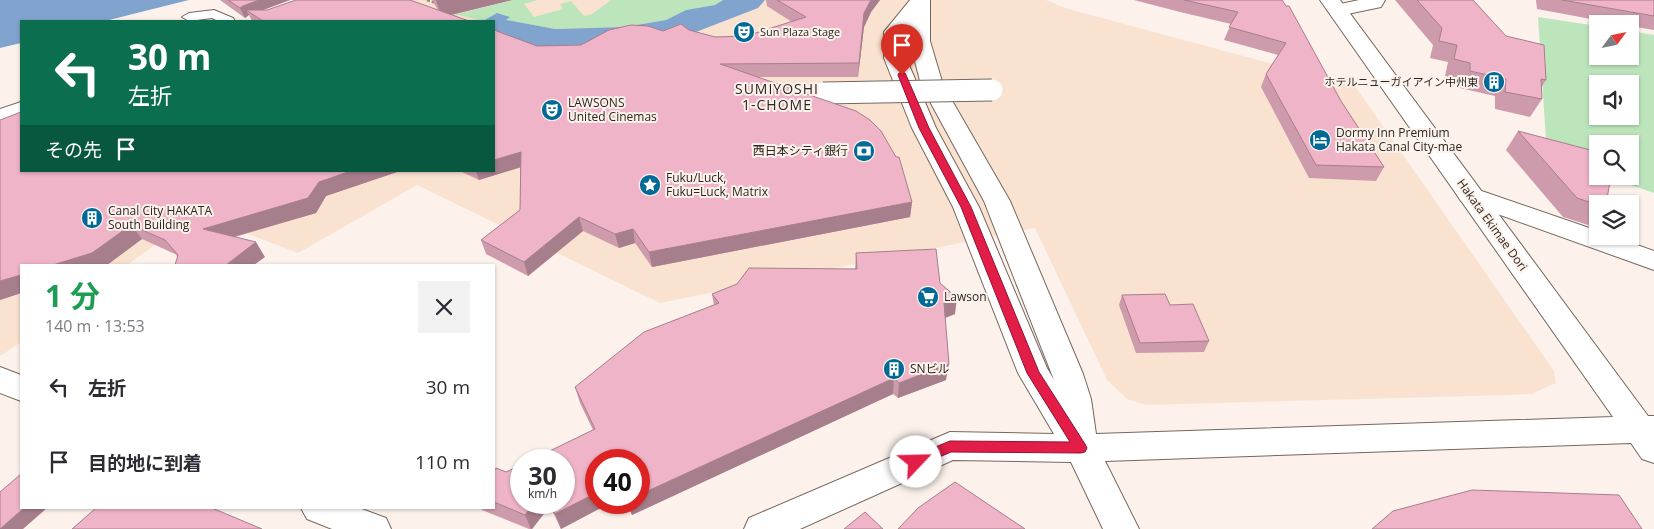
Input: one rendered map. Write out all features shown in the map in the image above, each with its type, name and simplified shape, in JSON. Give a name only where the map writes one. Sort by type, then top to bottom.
[{"type":"street","points":[[1334,5],[1374,3],[1375,0]]},
{"type":"street","points":[[920,1],[920,41],[932,85],[997,201],[1068,374],[1075,399],[1081,448],[1120,529]]},
{"type":"street","name":"Hakata Ekimae Dori","points":[[1334,5],[1470,195],[1649,436]]},
{"type":"street","points":[[824,93],[992,90]]},
{"type":"street","points":[[0,117],[20,108]]},
{"type":"street","points":[[1470,195],[1654,261]]},
{"type":"street","points":[[0,379],[20,388]]},
{"type":"street","points":[[762,529],[950,446],[1081,448],[1649,436]]},
{"type":"street","points":[[322,509],[373,529]]},
{"type":"lane","points":[[188,17],[214,14],[226,20]]},
{"type":"path","points":[[427,0],[436,3]]},
{"type":"shaded area","points":[[342,0],[1046,0],[1065,8],[1355,86],[1554,371],[1556,383],[1531,394],[1146,405],[1127,399],[1107,380],[1035,228],[660,303],[417,185],[298,253],[209,219],[181,226],[128,264],[20,264],[20,343],[0,355],[0,127],[20,172],[495,172],[495,20],[281,20]]},
{"type":"green space","points":[[512,0],[538,0],[524,4],[534,17],[563,9],[560,4],[571,1],[584,16],[592,14],[611,0],[723,0],[715,5],[686,10],[666,20],[625,27],[555,29],[505,20],[509,17],[497,13],[485,20],[459,15],[446,19],[445,17]]},
{"type":"green space","points":[[1538,17],[1589,25],[1589,65],[1639,65],[1639,32],[1654,35],[1654,193],[1631,185],[1639,185],[1639,135],[1589,135],[1589,171],[1547,156]]},
{"type":"water","points":[[0,0],[189,0],[109,20],[20,20],[20,43],[0,48]]},
{"type":"water","points":[[723,0],[765,0],[758,8],[683,37],[584,58],[495,42],[495,20],[485,20],[497,13],[510,17],[506,20],[555,29],[625,27],[666,20],[686,10],[715,5]]},
{"type":"building","points":[[228,0],[259,0],[240,8]]},
{"type":"building","points":[[296,0],[410,0],[466,20],[261,20],[246,10],[267,10]]},
{"type":"building","points":[[777,0],[871,0],[864,13],[859,63],[720,64],[856,111],[870,120],[881,131],[896,157],[899,157],[912,202],[649,252],[633,229],[615,234],[579,217],[524,262],[481,240],[520,210],[521,152],[495,160],[495,30],[537,46],[581,45],[609,30],[631,25],[648,26],[663,31],[681,24],[689,30],[715,37],[746,36],[806,17]]},
{"type":"building","points":[[1184,0],[1282,0],[1286,6],[1289,6],[1341,101],[1384,167],[1316,165],[1266,74],[1286,43],[1229,27],[1238,12]]},
{"type":"building","points":[[1417,0],[1473,0],[1506,36],[1544,45],[1546,80],[1541,79],[1542,99],[1505,92],[1506,79],[1470,71],[1470,63],[1454,59],[1457,45],[1439,41],[1442,28]]},
{"type":"building","points":[[1562,0],[1654,0],[1654,16]]},
{"type":"building","name":"Canal City HAKATA South Building","points":[[20,112],[20,172],[348,172],[319,182],[308,198],[203,229],[256,242],[227,264],[175,264],[178,255],[165,240],[131,225],[92,253],[56,264],[20,264],[20,275],[0,281],[0,120]]},
{"type":"building","points":[[1518,131],[1589,150],[1589,185],[1609,185],[1608,195],[1589,195],[1589,202],[1577,198]]},
{"type":"building","points":[[936,249],[940,283],[957,298],[944,303],[949,364],[899,383],[894,378],[650,490],[650,449],[585,449],[585,499],[575,504],[575,449],[554,449],[595,429],[575,387],[644,332],[719,303],[712,294],[737,284],[749,268],[857,269],[856,253]]},
{"type":"building","points":[[1165,294],[1170,305],[1193,304],[1209,341],[1140,343],[1122,295]]},
{"type":"building","points":[[496,468],[506,472],[510,470],[510,509],[495,502]]},
{"type":"building","points":[[20,475],[20,509],[23,509],[0,529],[0,492]]},
{"type":"building","points":[[955,482],[1025,529],[898,529],[918,508]]},
{"type":"building","points":[[1472,490],[1619,495],[1642,529],[1372,529],[1393,511]]},
{"type":"building","points":[[95,509],[214,509],[262,529],[72,529]]},
{"type":"building","points":[[865,512],[883,529],[844,529]]},
{"type":"place","name":"Sun Plaza Stage","points":[[744,32]]},
{"type":"place","name":"ホテルニューガイアイン中州東","points":[[1494,82]]},
{"type":"place","name":"LAWSONS United Cinemas","points":[[552,110]]},
{"type":"place","name":"Dormy Inn Premium Hakata Canal City-mae","points":[[1320,140]]},
{"type":"place","name":"西日本シティ銀行","points":[[864,151]]},
{"type":"place","name":"Fuku/Luck, Fuku=Luck, Matrix","points":[[650,185]]},
{"type":"place","name":"Canal City HAKATA South Building","points":[[92,218]]},
{"type":"place","name":"Lawson","points":[[928,297]]},
{"type":"place","name":"SNビル","points":[[894,369]]},
{"type":"district","name":"SUMIYOSHI 1-CHOME","points":[[777,98]]},
{"type":"route","points":[[902,75],[924,128],[966,207],[1033,373],[1081,448],[950,446],[916,462]]}]
